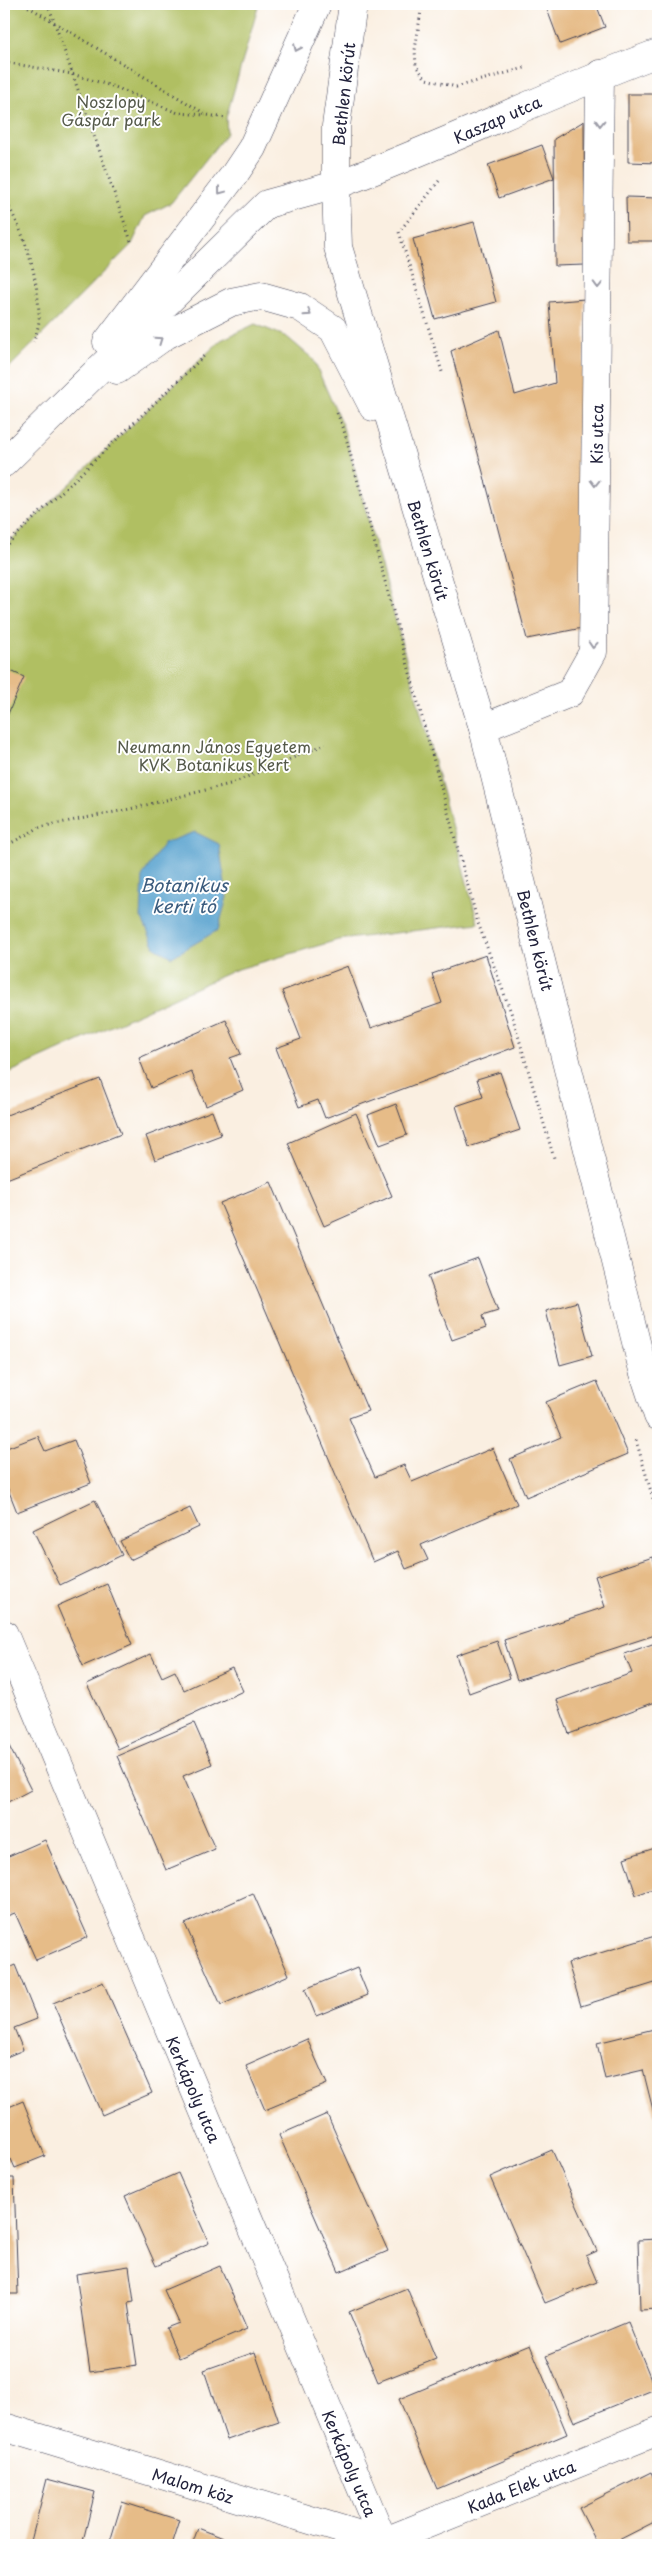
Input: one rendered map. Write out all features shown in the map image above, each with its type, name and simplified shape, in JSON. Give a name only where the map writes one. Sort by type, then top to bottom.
[{"type":"street","points":[[4,462],[48,418],[234,175],[252,148],[317,4]]},
{"type":"street","name":"Bethlen körút","points":[[353,4],[336,126],[338,247],[483,728],[651,1368],[658,1416]]},
{"type":"street","name":"Kaszap utca","points":[[48,418],[267,204],[336,185],[410,158],[600,74],[658,52]]},
{"type":"street","name":"Kis utca","points":[[483,728],[570,693],[594,652],[600,74]]},
{"type":"street","points":[[48,418],[166,335],[231,302],[261,296],[300,307],[333,329],[404,467]]},
{"type":"street","name":"Kerkápoly utca","points":[[5,1643],[384,2544]]},
{"type":"street","name":"Malom köz","points":[[4,2427],[384,2544]]},
{"type":"street","name":"Kada Elek utca","points":[[384,2544],[658,2431]]},
{"type":"path","points":[[24,4],[206,116]]},
{"type":"path","points":[[48,4],[132,244]]},
{"type":"path","points":[[422,4],[415,50],[416,66],[426,79],[456,87],[537,64]]},
{"type":"path","points":[[4,62],[72,74],[116,87],[178,113],[226,118]]},
{"type":"path","points":[[442,178],[399,232],[443,375]]},
{"type":"path","points":[[4,199],[15,217],[32,268],[40,316],[34,342]]},
{"type":"path","points":[[4,547],[206,353]]},
{"type":"path","points":[[335,410],[343,427],[478,923],[512,1015],[556,1167]]},
{"type":"path","points":[[4,847],[40,828],[230,784],[326,744]]},
{"type":"path","points":[[634,1433],[656,1509]]},
{"type":"green space","name":"Noszlopy Gáspár park","points":[[4,4],[259,4],[226,118],[227,133],[171,203],[145,216],[132,244],[4,373]]},
{"type":"green space","name":"Neumann János Egyetem KVK Botanikus Kert","points":[[255,324],[287,337],[313,359],[343,427],[478,923],[338,940],[235,970],[4,1075],[4,547],[221,340]]},
{"type":"water","name":"Botanikus kerti tó","points":[[195,832],[219,844],[227,897],[218,930],[172,957],[155,947],[141,917],[143,875],[164,843]]},
{"type":"building","points":[[545,4],[596,4],[605,27],[560,44]]},
{"type":"building","points":[[628,94],[658,94],[658,163],[628,162]]},
{"type":"building","points":[[584,121],[585,265],[555,266],[554,139]]},
{"type":"building","points":[[542,145],[554,178],[499,198],[488,165]]},
{"type":"building","points":[[626,197],[658,198],[658,241],[627,241]]},
{"type":"building","points":[[474,222],[496,302],[435,319],[413,239]]},
{"type":"building","points":[[585,299],[582,628],[527,639],[451,351],[499,330],[515,395],[555,383],[549,302]]},
{"type":"building","points":[[4,668],[24,677],[4,723]]},
{"type":"building","points":[[486,955],[515,1047],[325,1118],[318,1100],[299,1107],[276,1048],[301,1039],[282,991],[348,966],[371,1028],[442,1003],[432,974]]},
{"type":"building","points":[[226,1020],[241,1054],[230,1058],[243,1090],[206,1106],[191,1071],[151,1088],[139,1058]]},
{"type":"building","points":[[500,1072],[520,1130],[469,1147],[456,1106],[483,1097],[477,1079]]},
{"type":"building","points":[[100,1079],[121,1134],[4,1180],[4,1116]]},
{"type":"building","points":[[396,1104],[407,1135],[380,1145],[368,1115]]},
{"type":"building","points":[[212,1111],[221,1135],[155,1160],[146,1136]]},
{"type":"building","points":[[356,1113],[392,1196],[324,1226],[288,1143]]},
{"type":"building","points":[[271,1182],[368,1411],[349,1418],[375,1477],[404,1465],[412,1482],[493,1448],[517,1504],[421,1545],[428,1560],[406,1569],[398,1551],[373,1562],[220,1203]]},
{"type":"building","points":[[478,1258],[498,1311],[482,1316],[486,1328],[452,1340],[428,1276]]},
{"type":"building","points":[[577,1302],[592,1356],[560,1365],[546,1311]]},
{"type":"building","points":[[597,1381],[628,1454],[526,1497],[510,1459],[561,1437],[546,1402]]},
{"type":"building","points":[[38,1436],[45,1451],[74,1440],[91,1483],[17,1512],[4,1479],[4,1449]]},
{"type":"building","points":[[95,1500],[122,1555],[60,1585],[33,1530]]},
{"type":"building","points":[[190,1508],[199,1527],[130,1560],[120,1541]]},
{"type":"building","points":[[653,1557],[658,1572],[658,1634],[517,1680],[504,1640],[605,1607],[595,1576]]},
{"type":"building","points":[[107,1584],[132,1645],[83,1666],[57,1606]]},
{"type":"building","points":[[497,1641],[510,1678],[469,1693],[456,1655]]},
{"type":"building","points":[[658,1642],[658,1701],[569,1734],[557,1700],[632,1673],[624,1654]]},
{"type":"building","points":[[151,1654],[162,1677],[175,1671],[184,1690],[232,1668],[243,1691],[118,1749],[87,1684]]},
{"type":"building","points":[[194,1723],[212,1764],[183,1776],[215,1849],[166,1870],[117,1756]]},
{"type":"building","points":[[4,1736],[31,1790],[4,1804]]},
{"type":"building","points":[[45,1840],[88,1937],[36,1960],[15,1913],[4,1917],[4,1858]]},
{"type":"building","points":[[658,1847],[658,1887],[636,1895],[624,1858]]},
{"type":"building","points":[[253,1893],[289,1975],[221,2005],[185,1924]]},
{"type":"building","points":[[658,1935],[658,1982],[581,2006],[568,1963]]},
{"type":"building","points":[[15,1965],[37,2019],[14,2028],[23,2050],[4,2058],[4,1970]]},
{"type":"building","points":[[357,1968],[368,1995],[316,2016],[305,1989]]},
{"type":"building","points":[[103,1982],[152,2093],[102,2115],[53,2003]]},
{"type":"building","points":[[658,2028],[658,2130],[643,2070],[605,2079],[597,2043]]},
{"type":"building","points":[[307,2039],[327,2084],[265,2110],[246,2066]]},
{"type":"building","points":[[23,2101],[45,2156],[15,2168],[11,2159],[4,2162],[4,2109]]},
{"type":"building","points":[[327,2114],[388,2251],[339,2272],[279,2135]]},
{"type":"building","points":[[552,2150],[597,2251],[586,2256],[597,2282],[545,2303],[490,2177]]},
{"type":"building","points":[[178,2173],[209,2243],[156,2266],[125,2196]]},
{"type":"building","points":[[4,2178],[14,2178],[18,2294],[4,2294]]},
{"type":"building","points":[[658,2239],[658,2309],[640,2310],[638,2240]]},
{"type":"building","points":[[129,2266],[134,2302],[128,2303],[137,2365],[90,2372],[76,2274]]},
{"type":"building","points":[[220,2266],[247,2329],[179,2358],[166,2328],[179,2323],[164,2290]]},
{"type":"building","points":[[407,2288],[436,2359],[378,2382],[349,2312]]},
{"type":"building","points":[[628,2322],[655,2389],[574,2422],[546,2356]]},
{"type":"building","points":[[530,2345],[567,2434],[437,2489],[399,2399]]},
{"type":"building","points":[[255,2352],[279,2422],[227,2440],[204,2370]]},
{"type":"building","points":[[651,2472],[658,2488],[658,2520],[609,2545],[598,2545],[579,2508]]},
{"type":"building","points":[[47,2479],[95,2492],[82,2545],[30,2545]]},
{"type":"building","points":[[122,2502],[179,2520],[171,2545],[109,2545]]},
{"type":"building","points":[[198,2528],[241,2545],[192,2545]]}]
